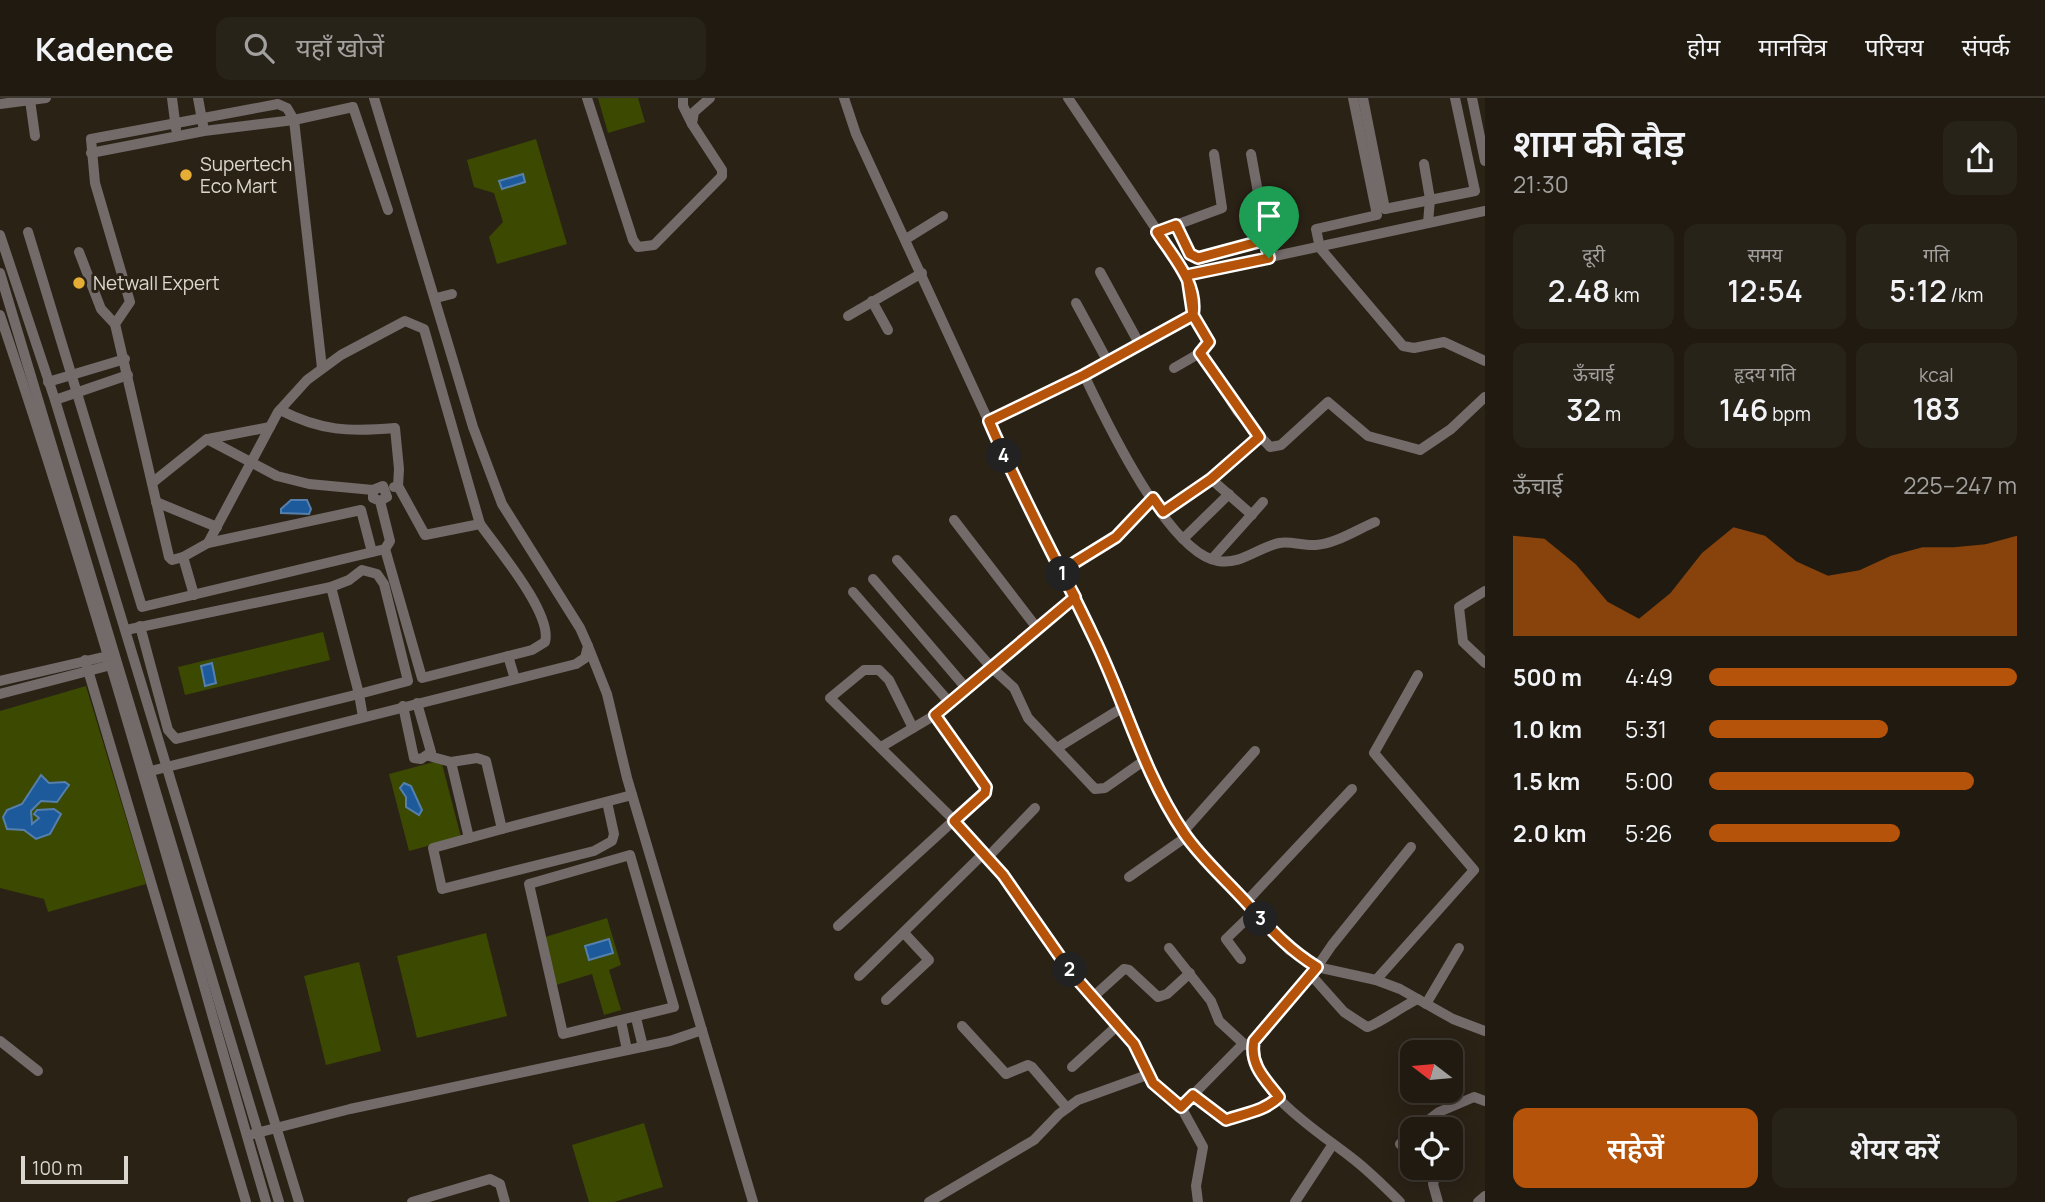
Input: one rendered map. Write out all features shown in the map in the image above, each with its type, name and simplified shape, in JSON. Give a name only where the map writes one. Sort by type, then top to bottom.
[{"type":"street","points":[[0,104],[46,98]]},
{"type":"street","points":[[172,98],[177,136]]},
{"type":"street","points":[[198,98],[204,131]]},
{"type":"street","points":[[374,98],[473,427],[502,504],[580,628],[607,694],[632,795],[753,1202]]},
{"type":"street","points":[[587,98],[633,240],[639,247],[654,246],[722,176],[722,170],[686,115],[683,98]]},
{"type":"street","points":[[692,124],[694,112],[710,98]]},
{"type":"street","points":[[844,98],[856,134],[1125,706],[1145,760],[1185,835],[1289,950],[1314,971],[1339,1007],[1367,1027],[1375,1026],[1394,1010],[1422,1001],[1459,948]]},
{"type":"street","points":[[1068,98],[1187,275],[1193,315],[1209,342],[1200,353],[1174,368]]},
{"type":"street","points":[[1353,98],[1377,215],[1316,229],[1320,248],[1403,346],[1414,348],[1444,342],[1485,361]]},
{"type":"street","points":[[1363,98],[1385,209],[1475,191],[1455,98]]},
{"type":"street","points":[[1472,98],[1485,161]]},
{"type":"street","points":[[30,100],[35,136]]},
{"type":"street","points":[[115,324],[130,302],[95,183],[90,141],[99,136],[202,120],[278,104],[287,108],[294,120],[322,368]]},
{"type":"street","points":[[91,153],[204,131],[294,120],[354,108],[388,210]]},
{"type":"street","points":[[1251,153],[1269,258]]},
{"type":"street","points":[[1157,232],[1222,208],[1214,154]]},
{"type":"street","points":[[1424,164],[1430,199],[1428,223]]},
{"type":"street","points":[[1430,199],[1439,212],[1440,220]]},
{"type":"street","points":[[1187,275],[1485,211]]},
{"type":"street","points":[[906,239],[943,216]]},
{"type":"street","points":[[1176,225],[1190,254],[1198,258],[1265,240]]},
{"type":"street","points":[[28,232],[142,607],[385,549],[390,541],[380,501]]},
{"type":"street","points":[[0,237],[55,400],[299,1202]]},
{"type":"street","points":[[79,252],[101,309],[115,324],[169,557],[172,560],[208,544],[361,510],[372,552]]},
{"type":"street","points":[[1100,272],[1140,345]]},
{"type":"street","points":[[0,273],[266,1202]]},
{"type":"street","points":[[848,316],[922,273]]},
{"type":"street","points":[[436,298],[452,294]]},
{"type":"street","points":[[872,301],[888,330]]},
{"type":"street","points":[[1076,303],[1108,362]]},
{"type":"street","points":[[0,315],[112,660],[151,771],[279,1202]]},
{"type":"street","points":[[989,421],[1084,375],[1193,315]]},
{"type":"street","points":[[208,544],[280,410],[307,380],[322,368],[401,321],[424,329],[480,524],[540,612],[548,632],[545,642],[532,650],[422,678],[385,549]]},
{"type":"street","points":[[1200,353],[1264,444],[1275,448],[1328,402],[1368,436],[1420,450],[1451,429],[1485,397]]},
{"type":"street","points":[[48,382],[125,359]]},
{"type":"street","points":[[55,400],[128,375]]},
{"type":"street","points":[[1084,375],[1129,465],[1183,539],[1198,554],[1212,559],[1234,561],[1287,542],[1323,544],[1376,522]]},
{"type":"street","points":[[280,410],[307,424],[348,432],[395,428],[398,486],[425,535],[480,524]]},
{"type":"street","points":[[152,483],[207,439],[270,428]]},
{"type":"street","points":[[1163,512],[1211,479],[1259,437]]},
{"type":"street","points":[[207,439],[277,476],[309,484],[373,490],[379,485],[386,489],[398,486]]},
{"type":"street","points":[[1211,479],[1252,515]]},
{"type":"street","points":[[380,501],[387,497],[386,489]]},
{"type":"street","points":[[373,490],[373,498],[380,501]]},
{"type":"street","points":[[1183,539],[1229,494]]},
{"type":"street","points":[[1061,571],[1116,537],[1153,498]]},
{"type":"street","points":[[156,502],[217,527]]},
{"type":"street","points":[[1212,559],[1263,502]]},
{"type":"street","points":[[954,520],[1037,628]]},
{"type":"street","points":[[183,557],[194,595]]},
{"type":"street","points":[[897,560],[991,667],[1014,688],[1028,718],[1099,790],[1145,760]]},
{"type":"street","points":[[126,630],[140,626],[331,587],[349,580],[362,570],[377,574],[384,584],[408,681],[176,739],[168,730],[140,626]]},
{"type":"street","points":[[873,579],[966,688]]},
{"type":"street","points":[[331,587],[363,717]]},
{"type":"street","points":[[853,592],[950,703]]},
{"type":"street","points":[[1485,592],[1459,607],[1463,642],[1485,663]]},
{"type":"street","points":[[881,747],[935,715],[1075,597]]},
{"type":"street","points":[[151,771],[576,664],[585,658],[588,646]]},
{"type":"street","points":[[508,656],[515,679]]},
{"type":"street","points":[[0,681],[85,660],[112,660]]},
{"type":"street","points":[[85,660],[205,1051],[246,1202]]},
{"type":"street","points":[[0,694],[89,671],[112,660]]},
{"type":"street","points":[[913,729],[884,672],[873,668],[864,670],[831,699],[954,821],[985,856],[1093,997],[1134,1044],[1147,1074],[1181,1107],[1203,1147],[1195,1201]]},
{"type":"street","points":[[1376,980],[1474,870],[1374,753],[1418,675]]},
{"type":"street","points":[[141,681],[155,677]]},
{"type":"street","points":[[417,703],[430,747],[429,756]]},
{"type":"street","points":[[402,706],[412,755],[417,759],[429,756],[451,762],[477,758],[486,761],[502,829]]},
{"type":"street","points":[[1057,748],[1125,706]]},
{"type":"street","points":[[838,926],[985,793],[986,787],[935,715]]},
{"type":"street","points":[[1129,877],[1185,835],[1255,751]]},
{"type":"street","points":[[451,762],[469,838]]},
{"type":"street","points":[[1246,902],[1352,789]]},
{"type":"street","points":[[607,802],[614,834],[606,845],[594,851],[442,889],[433,848],[632,795]]},
{"type":"street","points":[[859,976],[1035,808]]},
{"type":"street","points":[[1181,1107],[1249,1045],[1314,971],[1411,848]]},
{"type":"street","points":[[631,855],[674,1007],[636,1018],[563,1034],[529,884],[631,855]]},
{"type":"street","points":[[1241,959],[1226,939],[1255,911]]},
{"type":"street","points":[[886,1000],[929,960],[925,952],[904,933]]},
{"type":"street","points":[[1169,948],[1211,1001],[1219,1021],[1249,1045],[1257,1069],[1279,1097],[1302,1122],[1333,1144],[1400,1202]]},
{"type":"street","points":[[1093,997],[1119,971],[1129,970],[1158,997],[1167,994],[1190,973]]},
{"type":"street","points":[[1314,971],[1376,980],[1485,1031]]},
{"type":"street","points":[[636,1018],[643,1046]]},
{"type":"street","points":[[621,1021],[628,1050]]},
{"type":"street","points":[[962,1026],[1006,1074],[1028,1065],[1032,1067],[1067,1108]]},
{"type":"street","points":[[1072,1066],[1117,1026]]},
{"type":"street","points":[[247,1136],[628,1050],[702,1030]]},
{"type":"street","points":[[0,1041],[38,1071]]},
{"type":"street","points":[[205,1051],[222,1055]]},
{"type":"street","points":[[929,1202],[1034,1139],[1078,1100],[1147,1074]]},
{"type":"street","points":[[1193,1095],[1226,1120],[1237,1114],[1261,1111],[1279,1097]]},
{"type":"street","points":[[1440,1117],[1474,1097],[1485,1101]]},
{"type":"street","points":[[1295,1202],[1333,1144]]},
{"type":"street","points":[[412,1202],[489,1180],[500,1184],[505,1202]]},
{"type":"street","points":[[1434,1180],[1438,1202]]},
{"type":"street","points":[[1478,1202],[1485,1196]]},
{"type":"green space","points":[[598,98],[638,98],[645,122],[608,133]]},
{"type":"green space","points":[[536,139],[567,244],[497,264],[489,237],[503,222],[494,193],[474,187],[467,160]]},
{"type":"green space","points":[[323,632],[330,660],[185,695],[178,667]]},
{"type":"green space","points":[[86,686],[146,884],[48,912],[44,899],[0,888],[0,711]]},
{"type":"green space","points":[[441,760],[461,837],[409,851],[389,774]]},
{"type":"green space","points":[[607,918],[621,965],[609,970],[621,1010],[604,1015],[592,974],[556,985],[542,938]]},
{"type":"green space","points":[[486,933],[507,1016],[417,1038],[397,956]]},
{"type":"green space","points":[[359,962],[381,1051],[326,1065],[304,976]]},
{"type":"green space","points":[[644,1123],[663,1187],[614,1202],[589,1202],[572,1145]]},
{"type":"water","points":[[523,174],[525,182],[502,189],[499,181]]},
{"type":"water","points":[[291,500],[307,500],[311,509],[309,514],[281,513],[281,509]]},
{"type":"water","points":[[212,663],[216,683],[205,686],[201,666]]},
{"type":"water","points":[[41,775],[49,783],[65,782],[69,785],[57,802],[41,801],[31,811],[32,824],[39,818],[34,814],[37,810],[54,809],[61,814],[50,834],[36,839],[24,830],[7,829],[3,817],[7,810],[22,804]]},
{"type":"water","points":[[404,783],[411,786],[422,810],[419,815],[406,807],[406,797],[400,788]]},
{"type":"water","points":[[609,939],[613,953],[589,960],[585,946]]},
{"type":"place","name":"Supertech Eco Mart","points":[[186,175]]},
{"type":"place","name":"Netwall Expert","points":[[79,283]]},
{"type":"route","points":[[1269,258],[1187,275],[1194,307],[1193,315],[1209,342],[1200,353],[1238,412],[1259,437],[1211,479],[1163,512],[1153,498],[1116,537],[1061,571],[1075,597],[935,715],[986,787],[985,793],[954,821],[1003,875],[1070,971],[1134,1044],[1153,1083],[1181,1107],[1193,1095],[1226,1120],[1237,1114],[1261,1111],[1279,1097],[1257,1069],[1253,1060],[1254,1041],[1317,967],[1289,950],[1183,832],[1155,783],[1115,681],[1075,597],[1051,551],[999,444],[989,421],[1084,375],[1193,315],[1194,307],[1192,300],[1187,275],[1157,232],[1176,225],[1190,254],[1198,258],[1265,240],[1269,258]]}]
